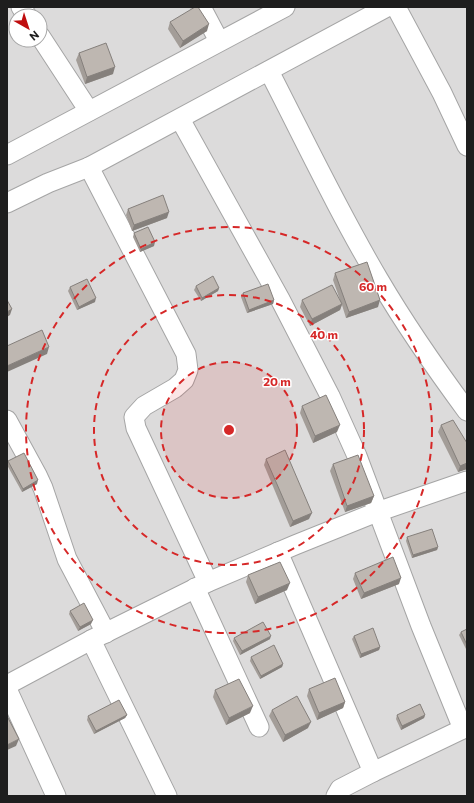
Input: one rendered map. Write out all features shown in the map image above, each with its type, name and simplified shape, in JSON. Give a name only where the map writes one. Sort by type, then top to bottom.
[{"type":"street","points":[[201,7],[219,41]]},
{"type":"street","points":[[7,155],[285,7]]},
{"type":"street","points":[[7,203],[48,183],[89,166],[180,119],[387,7]]},
{"type":"street","points":[[396,7],[442,93],[467,146]]},
{"type":"street","points":[[48,48],[89,111]]},
{"type":"street","points":[[269,71],[334,198],[379,280],[406,324],[467,411]]},
{"type":"street","points":[[180,119],[280,299],[326,389],[357,456],[421,626],[465,728],[340,789],[336,796]]},
{"type":"street","points":[[89,166],[186,354],[188,370],[184,380],[175,388],[144,406],[134,417],[136,428],[259,727]]},
{"type":"street","points":[[7,420],[31,462],[43,488],[67,559],[166,796]]},
{"type":"street","points":[[7,685],[99,636],[201,585],[377,512],[467,481]]},
{"type":"street","points":[[278,552],[373,772]]},
{"type":"street","points":[[7,689],[50,794]]},
{"type":"shaded area","points":[[7,7],[467,7],[467,796],[7,796]]},
{"type":"building","points":[[195,7],[198,7],[209,24],[183,41],[170,22]]},
{"type":"building","points":[[106,43],[115,67],[87,77],[79,53]]},
{"type":"building","points":[[163,195],[169,212],[134,225],[128,209]]},
{"type":"building","points":[[148,227],[155,242],[141,249],[134,233]]},
{"type":"building","points":[[367,262],[380,300],[349,312],[335,273]]},
{"type":"building","points":[[213,276],[219,288],[202,298],[196,286]]},
{"type":"building","points":[[87,279],[96,298],[79,307],[70,287]]},
{"type":"building","points":[[268,284],[274,300],[249,310],[243,293]]},
{"type":"building","points":[[332,285],[342,304],[312,319],[302,300]]},
{"type":"building","points":[[7,300],[12,309],[7,312]]},
{"type":"building","points":[[42,330],[49,347],[7,366],[7,346]]},
{"type":"building","points":[[326,395],[340,425],[315,436],[302,406]]},
{"type":"building","points":[[453,420],[467,443],[467,463],[460,466],[441,425]]},
{"type":"building","points":[[285,450],[312,513],[293,521],[266,459]]},
{"type":"building","points":[[24,453],[38,480],[23,489],[8,461]]},
{"type":"building","points":[[358,455],[374,496],[347,506],[333,464]]},
{"type":"building","points":[[432,529],[438,547],[413,555],[407,537]]},
{"type":"building","points":[[393,557],[401,578],[364,593],[355,573]]},
{"type":"building","points":[[280,562],[290,583],[258,597],[248,575]]},
{"type":"building","points":[[84,603],[93,620],[80,627],[70,611]]},
{"type":"building","points":[[263,622],[271,636],[242,651],[234,638]]},
{"type":"building","points":[[373,628],[380,647],[361,654],[354,636]]},
{"type":"building","points":[[467,629],[467,645],[461,632]]},
{"type":"building","points":[[274,645],[283,664],[261,676],[251,657]]},
{"type":"building","points":[[335,678],[345,702],[319,713],[309,689]]},
{"type":"building","points":[[239,679],[253,706],[229,718],[215,690]]},
{"type":"building","points":[[297,696],[311,722],[285,735],[272,710]]},
{"type":"building","points":[[119,700],[127,715],[96,731],[88,716]]},
{"type":"building","points":[[420,704],[425,715],[402,726],[397,715]]},
{"type":"building","points":[[7,716],[19,739],[7,745]]}]
